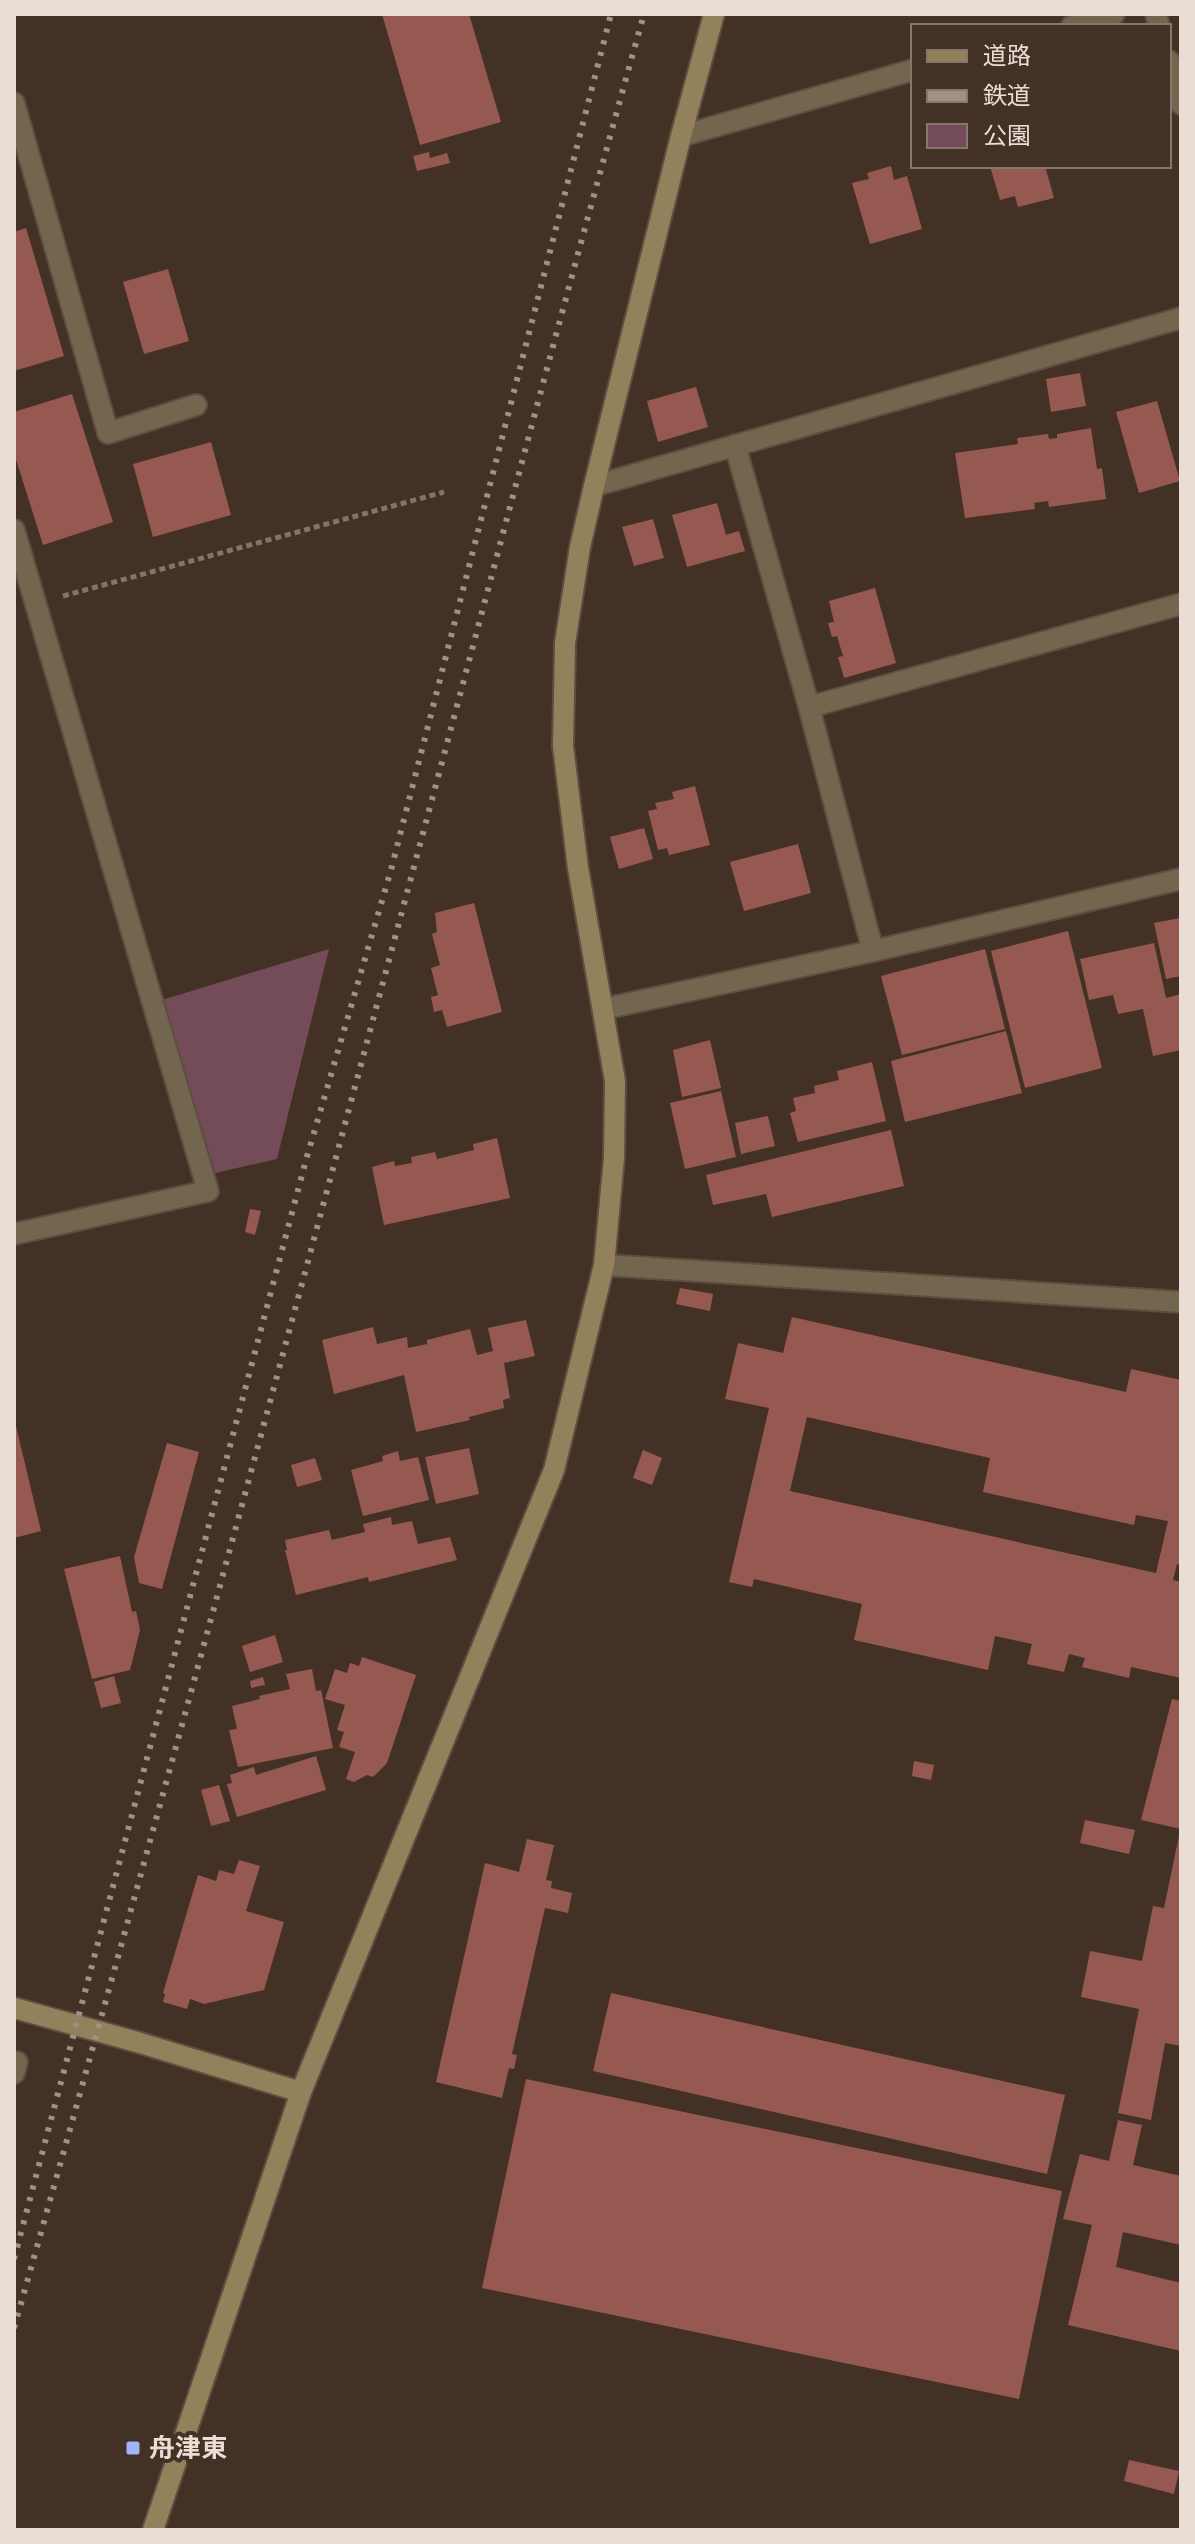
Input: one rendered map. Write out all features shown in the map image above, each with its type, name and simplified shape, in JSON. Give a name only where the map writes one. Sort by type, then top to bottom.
[{"type":"street","points":[[153,2530],[301,2092],[554,1470],[604,1265],[614,1158],[615,1081],[578,868],[563,746],[565,643],[580,547],[594,486],[714,14]]},
{"type":"street","points":[[1079,24],[1114,14]]},
{"type":"street","points":[[1171,68],[1181,104]]},
{"type":"street","points":[[681,136],[911,71]]},
{"type":"street","points":[[14,103],[108,433],[196,405]]},
{"type":"street","points":[[594,486],[1181,318]]},
{"type":"street","points":[[735,445],[809,707],[873,951]]},
{"type":"street","points":[[14,530],[208,1191],[14,1234]]},
{"type":"street","points":[[809,707],[1181,604]]},
{"type":"street","points":[[603,1009],[873,951],[1181,879]]},
{"type":"street","points":[[604,1265],[1181,1302]]},
{"type":"street","points":[[14,2008],[301,2092]]},
{"type":"path","points":[[35,604],[444,492]]},
{"type":"green space","points":[[329,949],[277,1159],[215,1173],[162,1000]]},
{"type":"building","points":[[382,14],[469,14],[501,122],[420,145]]},
{"type":"building","points":[[429,152],[430,158],[447,153],[450,163],[417,171],[413,156]]},
{"type":"building","points":[[891,166],[894,180],[907,176],[922,229],[870,244],[852,183],[869,179],[867,173]]},
{"type":"building","points":[[991,168],[1046,168],[1054,198],[1018,207],[1015,196],[1000,200]]},
{"type":"building","points":[[26,228],[64,356],[14,371],[14,232]]},
{"type":"building","points":[[168,269],[189,341],[144,354],[123,282]]},
{"type":"building","points":[[1080,373],[1086,406],[1051,412],[1046,379]]},
{"type":"building","points":[[696,387],[708,427],[658,442],[647,401]]},
{"type":"building","points":[[72,394],[113,522],[43,545],[14,453],[14,412]]},
{"type":"building","points":[[1157,401],[1180,481],[1139,493],[1116,412]]},
{"type":"building","points":[[1091,428],[1097,469],[1102,468],[1106,499],[1049,507],[1048,501],[1034,503],[1035,509],[965,518],[955,453],[1018,444],[1017,438],[1048,434],[1049,439],[1057,438],[1057,434]]},
{"type":"building","points":[[211,442],[231,515],[153,537],[133,464]]},
{"type":"building","points":[[717,503],[726,535],[739,531],[745,551],[687,567],[672,515]]},
{"type":"building","points":[[653,519],[664,558],[634,566],[622,527]]},
{"type":"building","points":[[875,588],[896,663],[844,678],[838,657],[843,656],[837,636],[832,637],[828,623],[834,622],[829,601]]},
{"type":"building","points":[[695,786],[710,845],[669,855],[667,848],[658,850],[648,811],[657,809],[655,803],[674,799],[672,792]]},
{"type":"building","points":[[644,828],[653,859],[619,869],[610,837]]},
{"type":"building","points":[[798,844],[811,893],[744,911],[730,862]]},
{"type":"building","points":[[474,903],[502,1012],[447,1027],[442,1010],[434,1012],[431,997],[438,995],[431,968],[440,965],[432,934],[437,932],[435,913]]},
{"type":"building","points":[[1180,918],[1181,976],[1166,979],[1154,923]]},
{"type":"building","points":[[1068,931],[1102,1068],[1025,1088],[991,951]]},
{"type":"building","points":[[1154,943],[1166,998],[1181,994],[1181,1050],[1153,1056],[1143,1009],[1118,1014],[1113,995],[1089,1000],[1080,959]]},
{"type":"building","points":[[985,949],[1005,1029],[902,1055],[881,976]]},
{"type":"building","points":[[1006,1031],[1022,1093],[905,1122],[891,1061]]},
{"type":"building","points":[[710,1040],[721,1088],[682,1097],[673,1050]]},
{"type":"building","points":[[872,1062],[886,1121],[798,1142],[790,1113],[796,1111],[793,1098],[815,1093],[814,1086],[839,1080],[837,1071]]},
{"type":"building","points":[[721,1091],[736,1157],[685,1169],[670,1103]]},
{"type":"building","points":[[768,1116],[775,1146],[741,1154],[735,1123]]},
{"type":"building","points":[[891,1130],[904,1186],[772,1217],[766,1194],[713,1205],[706,1175]]},
{"type":"building","points":[[497,1138],[510,1198],[384,1225],[372,1167],[394,1161],[395,1166],[412,1163],[411,1157],[435,1152],[437,1159],[474,1150],[473,1144]]},
{"type":"building","points":[[250,1209],[261,1211],[255,1235],[245,1232]]},
{"type":"building","points":[[680,1288],[713,1294],[710,1311],[676,1304]]},
{"type":"building","points":[[792,1317],[1126,1392],[1131,1369],[1181,1380],[1181,1565],[1177,1564],[1173,1580],[1181,1582],[1181,1678],[1131,1667],[1129,1678],[1082,1667],[1085,1658],[1069,1654],[1064,1672],[1027,1664],[1032,1644],[995,1636],[988,1670],[854,1640],[862,1604],[754,1579],[752,1587],[729,1582],[769,1408],[725,1399],[738,1343],[783,1353]],"holes":[[[807,1417],[990,1458],[983,1492],[1134,1525],[1136,1515],[1168,1521],[1156,1573],[790,1491]]]},
{"type":"building","points":[[526,1320],[535,1356],[504,1363],[510,1398],[503,1400],[504,1408],[469,1417],[470,1420],[416,1432],[404,1375],[334,1394],[322,1340],[373,1327],[377,1344],[407,1337],[408,1348],[470,1329],[477,1355],[493,1351],[488,1328]]},
{"type":"building","points":[[14,1423],[41,1531],[14,1538]]},
{"type":"building","points":[[167,1443],[199,1452],[162,1589],[139,1583],[134,1557]]},
{"type":"building","points":[[469,1448],[479,1494],[436,1504],[425,1457]]},
{"type":"building","points":[[643,1450],[662,1458],[652,1485],[633,1478]]},
{"type":"building","points":[[398,1451],[400,1461],[418,1457],[429,1500],[363,1516],[351,1470],[383,1461],[382,1456]]},
{"type":"building","points":[[315,1458],[322,1480],[297,1487],[291,1465]]},
{"type":"building","points":[[391,1517],[392,1525],[412,1521],[418,1544],[450,1537],[457,1560],[369,1582],[368,1577],[296,1595],[285,1540],[329,1530],[332,1540],[365,1532],[363,1524]]},
{"type":"building","points":[[120,1556],[132,1612],[136,1611],[140,1630],[130,1670],[92,1679],[64,1569]]},
{"type":"building","points":[[275,1635],[283,1662],[250,1672],[242,1646]]},
{"type":"building","points":[[362,1657],[416,1675],[387,1763],[373,1777],[367,1775],[354,1782],[346,1779],[355,1752],[339,1747],[344,1732],[337,1730],[345,1705],[325,1699],[335,1669],[347,1673],[350,1663],[359,1666]]},
{"type":"building","points":[[312,1669],[316,1691],[321,1690],[333,1748],[238,1767],[229,1730],[237,1729],[232,1706],[290,1689],[286,1674]]},
{"type":"building","points":[[114,1676],[121,1703],[101,1708],[94,1682]]},
{"type":"building","points":[[263,1677],[265,1685],[251,1688],[250,1681]]},
{"type":"building","points":[[1172,1699],[1181,1701],[1181,1829],[1141,1820]]},
{"type":"building","points":[[316,1756],[326,1790],[237,1817],[227,1784],[232,1783],[230,1775],[254,1767],[256,1775]]},
{"type":"building","points":[[914,1761],[934,1765],[931,1780],[912,1776]]},
{"type":"building","points":[[219,1785],[230,1821],[211,1826],[201,1790]]},
{"type":"building","points":[[1085,1820],[1135,1830],[1129,1854],[1080,1843]]},
{"type":"building","points":[[1180,1831],[1181,2046],[1165,2043],[1151,2120],[1118,2113],[1139,2009],[1081,1997],[1090,1951],[1142,1961],[1153,1906],[1164,1908]]},
{"type":"building","points":[[527,1839],[554,1845],[546,1880],[552,1881],[551,1888],[572,1893],[568,1913],[545,1908],[512,2054],[517,2055],[514,2069],[509,2068],[502,2098],[436,2082],[485,1863],[519,1872]]},
{"type":"building","points":[[239,1860],[260,1866],[246,1911],[284,1922],[264,1990],[204,2004],[190,1999],[187,2009],[163,2002],[198,1875],[216,1881],[219,1870],[234,1874]]},
{"type":"building","points":[[611,1993],[1065,2095],[1047,2174],[593,2071]]},
{"type":"building","points":[[526,2079],[1062,2191],[1019,2399],[482,2288]]},
{"type":"building","points":[[1118,2120],[1142,2125],[1133,2165],[1181,2176],[1181,2245],[1123,2232],[1116,2267],[1181,2283],[1181,2351],[1068,2325],[1092,2225],[1063,2219],[1080,2154],[1109,2161]]},
{"type":"building","points":[[1129,2460],[1179,2471],[1174,2494],[1124,2481]]},
{"type":"railway","points":[[14,2259],[306,1160],[391,870],[611,14]]},
{"type":"railway","points":[[14,2328],[217,1596],[644,14]]},
{"type":"place","name":"舟津東","points":[[133,2448]]}]
